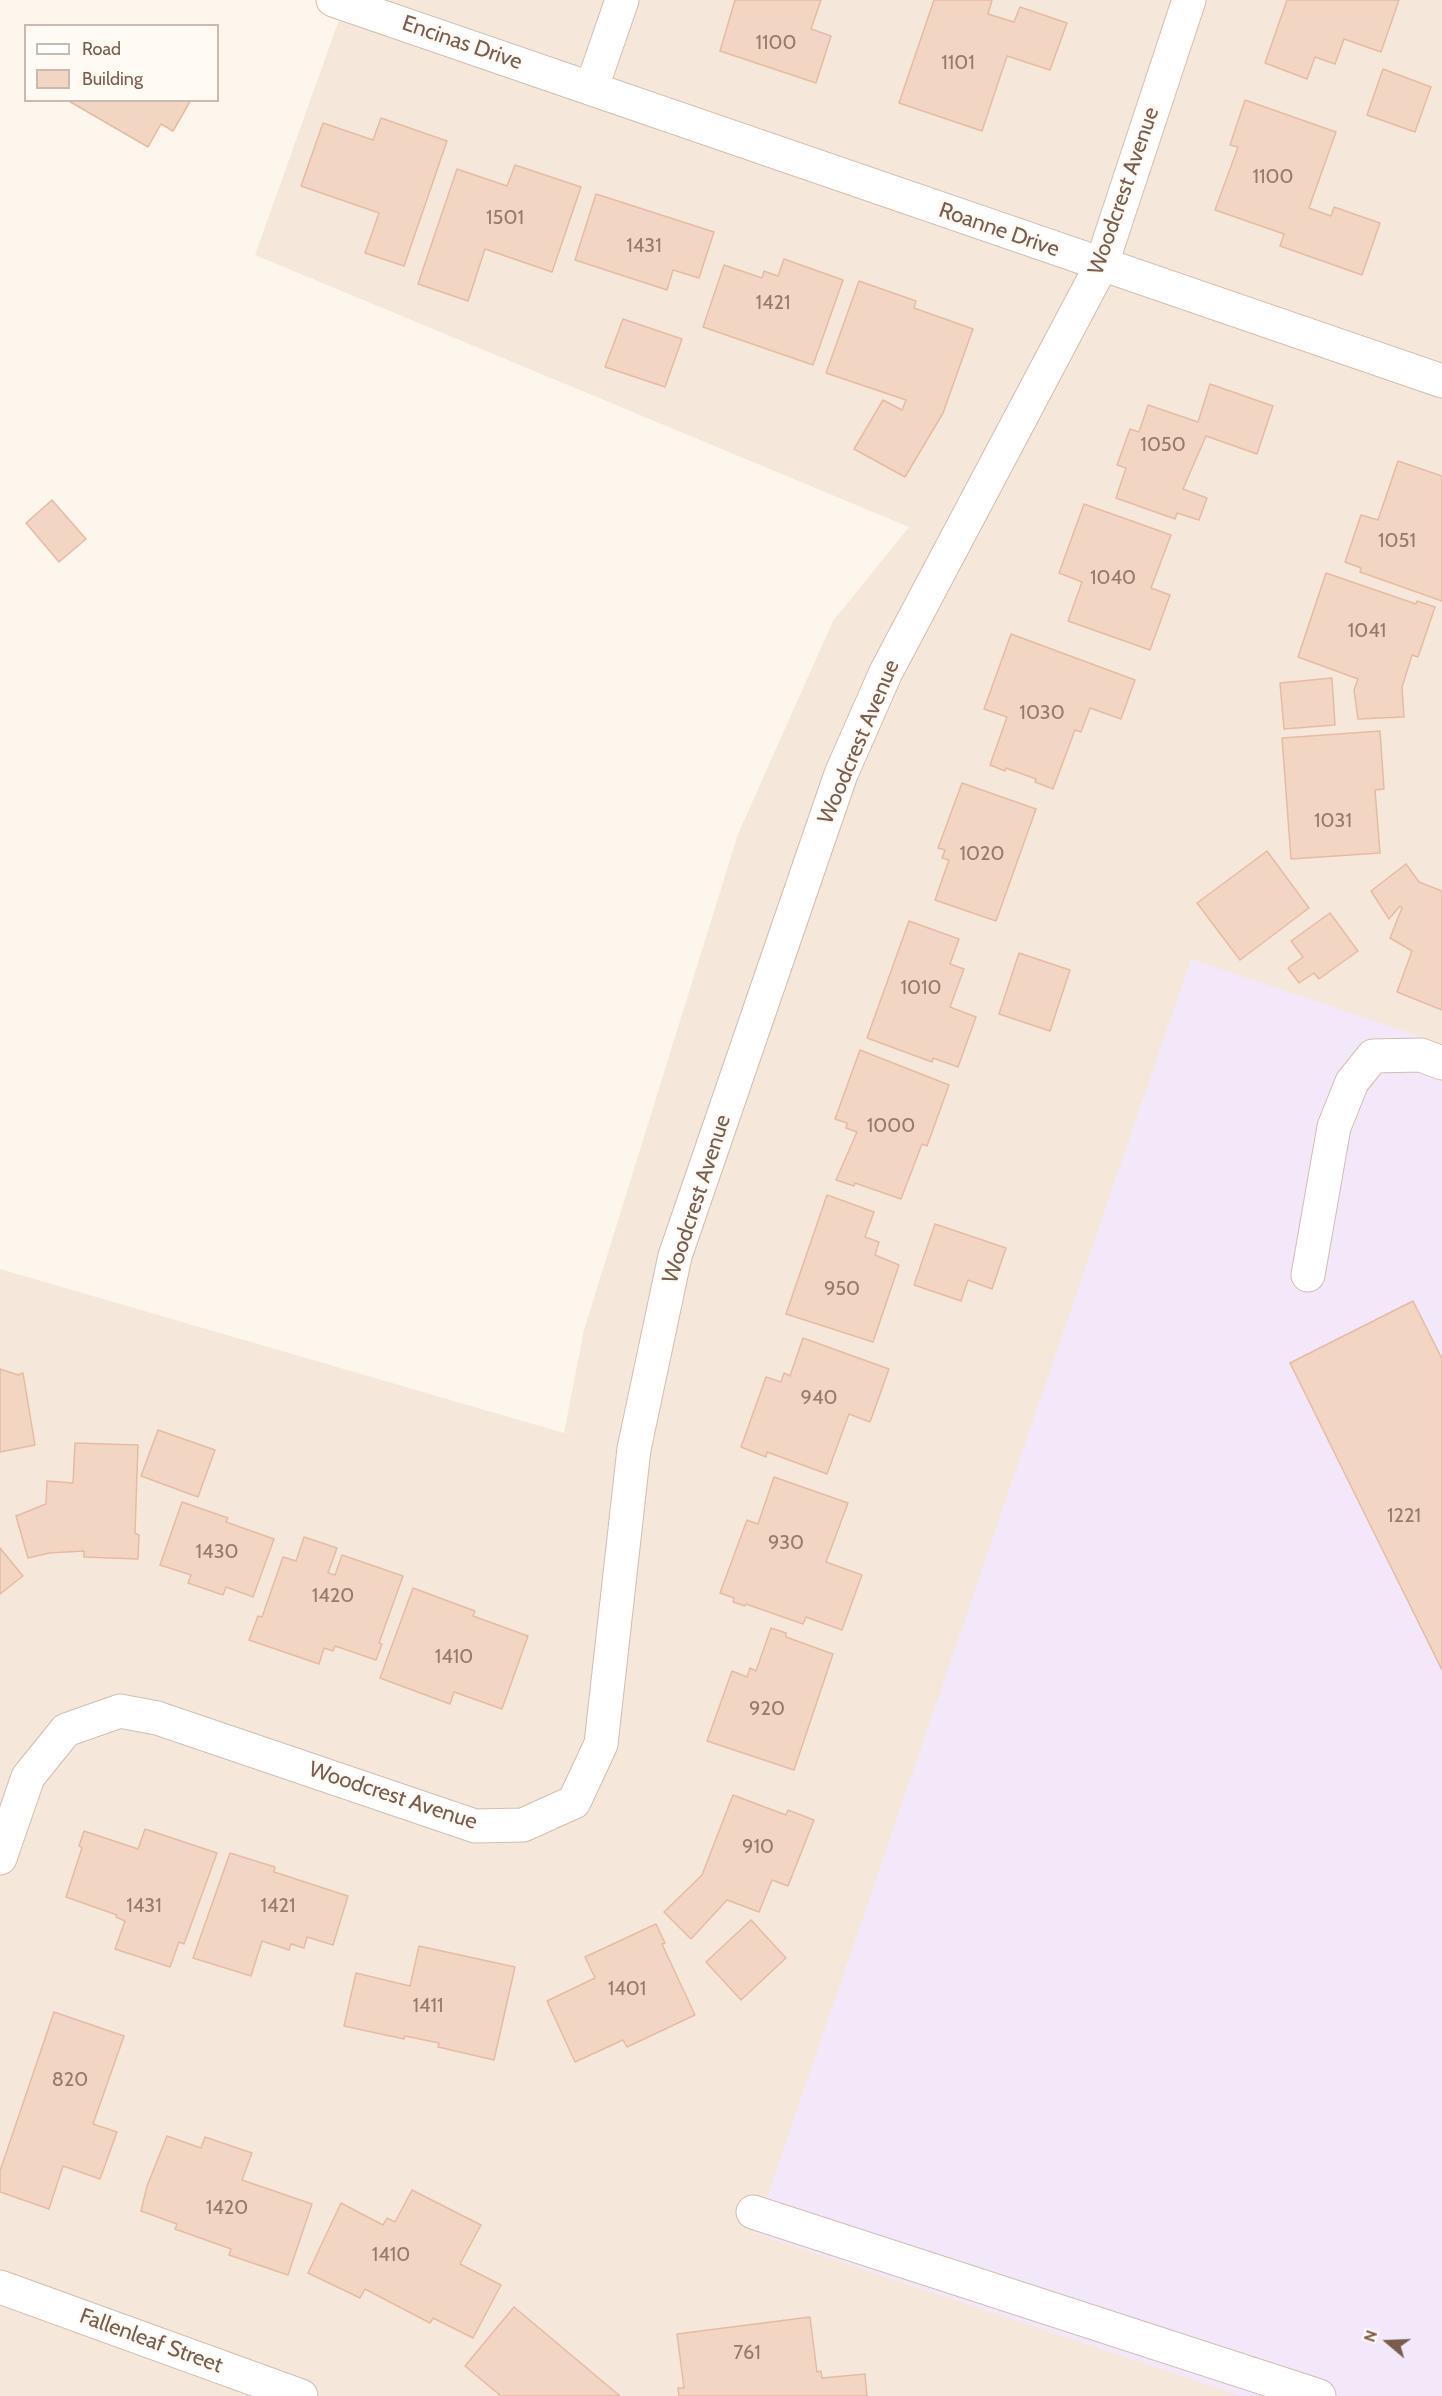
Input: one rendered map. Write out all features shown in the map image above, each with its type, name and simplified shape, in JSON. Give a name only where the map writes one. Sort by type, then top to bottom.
[{"type":"street","name":"Encinas Drive","points":[[333,0],[592,87]]},
{"type":"street","points":[[592,87],[622,0]]},
{"type":"street","name":"Woodcrest Avenue","points":[[0,1858],[28,1777],[66,1730],[120,1711],[157,1718],[475,1826],[523,1825],[574,1802],[601,1744],[634,1449],[675,1256],[841,774],[886,672],[1101,266],[1190,0]]},
{"type":"street","name":"Roanne Drive","points":[[592,87],[1101,266],[1442,381]]},
{"type":"street","points":[[1308,1275],[1334,1127],[1352,1082],[1372,1056],[1421,1055],[1442,1063]]},
{"type":"street","points":[[753,2212],[1319,2396]]},
{"type":"street","name":"Fallenleaf Street","points":[[0,2287],[302,2396]]},
{"type":"shaded area","points":[[346,0],[1442,0],[1442,2396],[0,2396],[0,1269],[564,1433],[584,1330],[738,834],[833,621],[909,527],[255,255]]},
{"type":"shaded area","points":[[1191,959],[1442,1044],[1442,2396],[1241,2396],[755,2233]]},
{"type":"building","points":[[735,0],[821,0],[811,29],[831,36],[816,83],[720,51]]},
{"type":"building","points":[[934,0],[992,0],[988,14],[1014,22],[1020,7],[1067,23],[1050,70],[1007,56],[982,131],[899,103]]},
{"type":"building","points":[[1287,0],[1399,0],[1381,52],[1344,39],[1335,64],[1315,57],[1307,79],[1265,63]]},
{"type":"building","points":[[1383,69],[1431,87],[1415,132],[1367,115]]},
{"type":"building","points":[[1245,100],[1336,132],[1309,208],[1331,216],[1334,207],[1380,223],[1362,275],[1280,246],[1284,234],[1215,210],[1238,147],[1230,145]]},
{"type":"building","points":[[70,102],[190,102],[173,131],[161,124],[148,147]]},
{"type":"building","points":[[381,118],[447,141],[404,266],[365,253],[379,213],[301,186],[323,123],[373,140]]},
{"type":"building","points":[[515,165],[581,187],[552,272],[485,249],[468,301],[418,284],[457,169],[507,186]]},
{"type":"building","points":[[596,194],[714,232],[699,278],[673,270],[667,290],[575,260]]},
{"type":"building","points":[[784,259],[843,280],[813,365],[703,327],[724,265],[762,278],[764,271],[778,276]]},
{"type":"building","points":[[859,281],[916,301],[914,308],[973,329],[943,413],[905,477],[854,449],[883,400],[902,410],[906,400],[826,373]]},
{"type":"building","points":[[623,319],[682,339],[665,387],[605,367]]},
{"type":"building","points":[[1210,384],[1273,406],[1257,454],[1206,436],[1183,489],[1207,498],[1199,520],[1177,513],[1175,519],[1116,498],[1126,468],[1117,465],[1130,429],[1139,432],[1148,405],[1198,422]]},
{"type":"building","points":[[1398,461],[1442,476],[1442,601],[1360,572],[1361,568],[1345,562],[1361,515],[1378,520]]},
{"type":"building","points":[[52,500],[86,539],[59,562],[26,523]]},
{"type":"building","points":[[1084,504],[1171,535],[1151,588],[1170,595],[1150,650],[1068,621],[1082,582],[1059,573]]},
{"type":"building","points":[[1326,573],[1416,604],[1417,601],[1435,607],[1418,657],[1412,655],[1402,687],[1404,717],[1358,719],[1354,690],[1358,679],[1298,657]]},
{"type":"building","points":[[1011,634],[1135,680],[1121,719],[1090,708],[1081,732],[1075,730],[1053,789],[1035,782],[1036,779],[990,765],[1007,717],[984,709]]},
{"type":"building","points":[[1332,678],[1335,725],[1284,729],[1280,683]]},
{"type":"building","points":[[1380,731],[1384,789],[1375,790],[1380,853],[1291,859],[1282,738]]},
{"type":"building","points":[[962,783],[1036,809],[996,921],[935,900],[949,860],[942,858],[945,850],[938,848]]},
{"type":"building","points":[[1267,851],[1309,908],[1240,960],[1197,903]]},
{"type":"building","points":[[1406,864],[1419,882],[1442,891],[1442,1010],[1397,992],[1412,951],[1390,938],[1402,908],[1400,906],[1389,919],[1371,891]]},
{"type":"building","points":[[1330,913],[1358,951],[1319,979],[1314,973],[1299,983],[1288,968],[1303,957],[1291,941]]},
{"type":"building","points":[[909,921],[959,939],[950,964],[964,969],[950,1007],[976,1017],[958,1067],[933,1058],[932,1062],[867,1038]]},
{"type":"building","points":[[1019,953],[1070,970],[1050,1031],[999,1014]]},
{"type":"building","points":[[860,1050],[949,1085],[927,1146],[922,1144],[901,1199],[855,1183],[854,1186],[836,1180],[857,1132],[846,1128],[847,1123],[835,1119]]},
{"type":"building","points":[[827,1195],[874,1212],[865,1237],[879,1242],[875,1255],[899,1265],[873,1342],[786,1314]]},
{"type":"building","points":[[935,1224],[1006,1248],[992,1289],[968,1280],[961,1301],[914,1285]]},
{"type":"building","points":[[1413,1301],[1442,1359],[1442,1670],[1290,1363]]},
{"type":"building","points":[[803,1338],[889,1369],[870,1422],[849,1414],[827,1474],[767,1452],[766,1457],[741,1447],[766,1377],[781,1382],[784,1373],[790,1376]]},
{"type":"building","points":[[0,1369],[18,1375],[23,1373],[35,1445],[0,1452]]},
{"type":"building","points":[[158,1430],[215,1450],[198,1497],[141,1476]]},
{"type":"building","points":[[75,1443],[138,1445],[135,1533],[139,1535],[138,1559],[84,1557],[84,1551],[49,1553],[28,1558],[16,1516],[46,1504],[47,1481],[73,1483]]},
{"type":"building","points":[[774,1477],[848,1503],[826,1562],[862,1575],[842,1630],[806,1617],[803,1624],[746,1604],[745,1606],[733,1602],[734,1598],[720,1593],[747,1520],[758,1524]]},
{"type":"building","points":[[182,1502],[228,1518],[226,1522],[274,1539],[253,1597],[226,1587],[223,1595],[188,1583],[191,1575],[160,1565]]},
{"type":"building","points":[[304,1537],[337,1548],[328,1573],[335,1575],[342,1555],[403,1576],[379,1643],[382,1644],[376,1660],[335,1646],[333,1651],[324,1648],[319,1664],[249,1640],[258,1616],[262,1617],[283,1557],[296,1561]]},
{"type":"building","points":[[0,1548],[23,1576],[0,1594]]},
{"type":"building","points":[[413,1588],[475,1611],[473,1616],[528,1636],[502,1709],[454,1692],[450,1704],[380,1678]]},
{"type":"building","points":[[771,1628],[786,1633],[786,1637],[833,1654],[794,1770],[707,1741],[732,1671],[747,1677],[750,1668],[756,1671]]},
{"type":"building","points":[[733,1795],[786,1815],[788,1810],[814,1820],[788,1886],[772,1880],[759,1912],[727,1900],[691,1939],[664,1912],[702,1875]]},
{"type":"building","points":[[145,1829],[217,1853],[184,1944],[179,1942],[170,1967],[115,1949],[125,1921],[116,1917],[117,1915],[66,1897],[82,1848],[79,1846],[84,1831],[138,1849]]},
{"type":"building","points":[[230,1853],[275,1867],[274,1872],[348,1896],[333,1945],[307,1937],[304,1948],[291,1944],[289,1950],[262,1941],[251,1976],[193,1958]]},
{"type":"building","points":[[751,1920],[786,1958],[741,2000],[706,1962]]},
{"type":"building","points":[[656,1924],[665,1943],[662,1944],[695,2015],[627,2047],[623,2040],[575,2062],[547,2001],[595,1978],[585,1957]]},
{"type":"building","points":[[419,1946],[515,1967],[494,2060],[438,2047],[439,2043],[405,2036],[404,2039],[344,2026],[356,1973],[410,1986]]},
{"type":"building","points":[[54,2012],[124,2036],[93,2124],[117,2132],[100,2179],[63,2166],[49,2209],[0,2192],[0,2171]]},
{"type":"building","points":[[167,2136],[201,2148],[205,2137],[252,2153],[242,2180],[312,2204],[288,2275],[229,2255],[231,2249],[175,2229],[177,2224],[141,2211],[147,2186]]},
{"type":"building","points":[[412,2190],[481,2225],[460,2264],[501,2285],[473,2338],[433,2318],[430,2323],[365,2289],[360,2298],[308,2273],[341,2203],[383,2225],[387,2218],[395,2222]]},
{"type":"building","points":[[514,2307],[620,2396],[501,2396],[465,2366]]},
{"type":"building","points":[[810,2317],[817,2372],[821,2371],[822,2378],[865,2374],[867,2396],[679,2396],[678,2388],[684,2388],[677,2334]]}]
